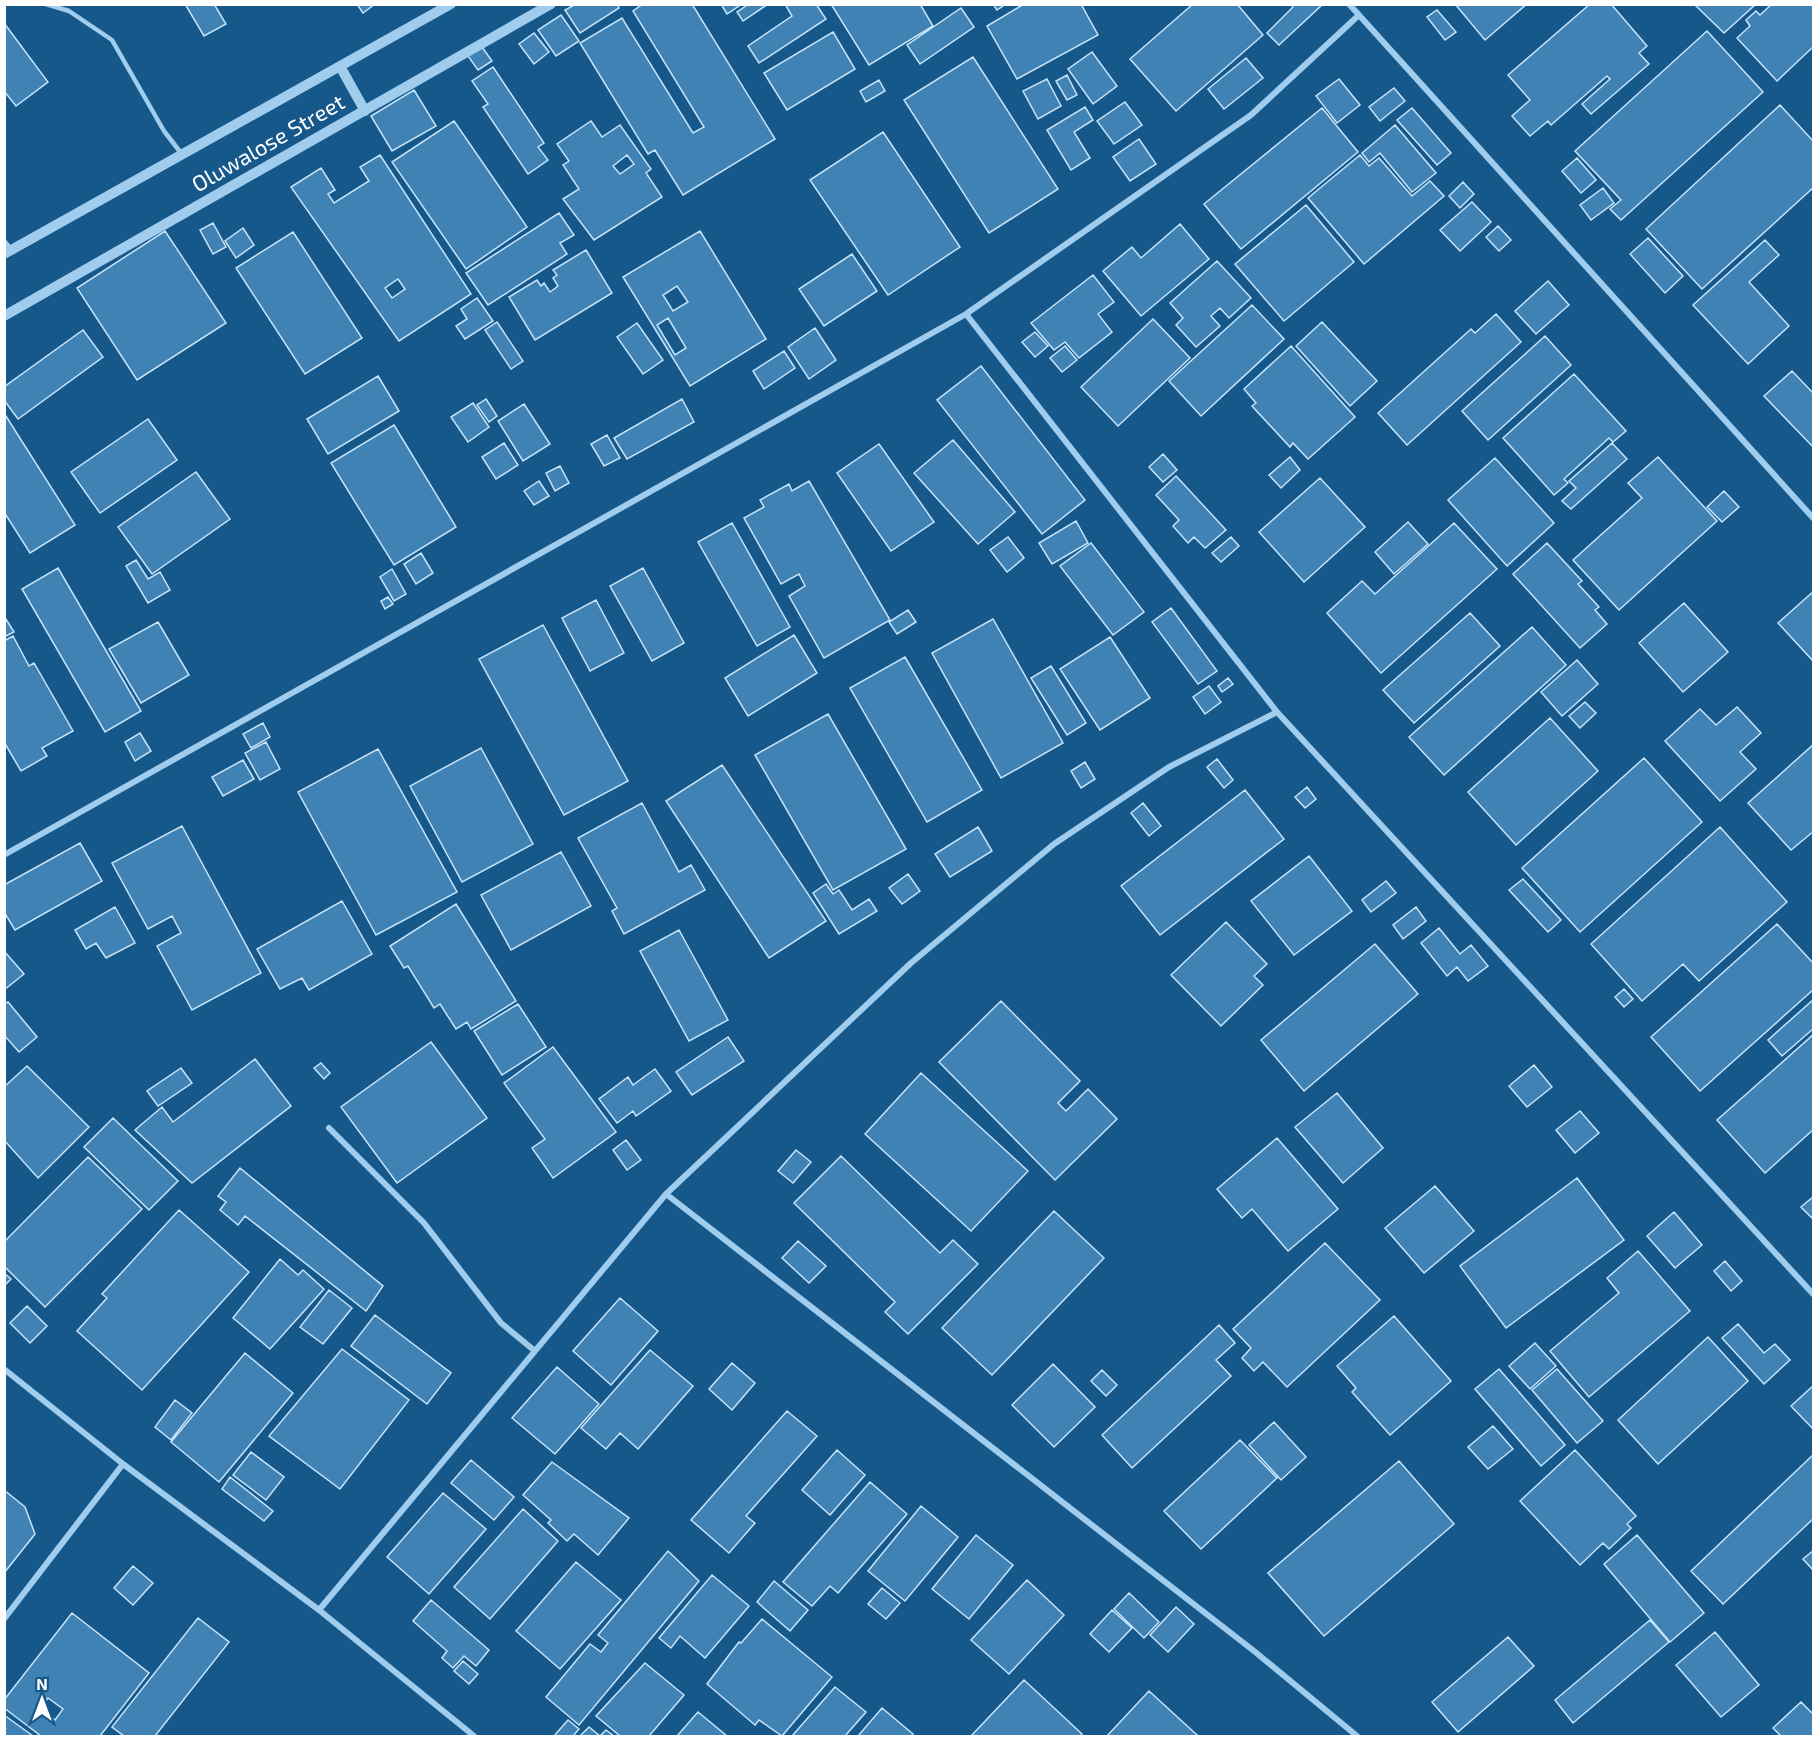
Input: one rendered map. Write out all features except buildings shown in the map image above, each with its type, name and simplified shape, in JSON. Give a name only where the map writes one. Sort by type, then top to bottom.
[{"type":"street","name":"Oluwalose Street","points":[[7,249],[183,155],[451,4]]},
{"type":"street","name":"Oluwalose Street","points":[[4,316],[551,4]]},
{"type":"street","points":[[1349,4],[1814,519]]},
{"type":"street","points":[[4,855],[966,314],[1251,115],[1359,15]]},
{"type":"street","points":[[340,68],[365,111]]},
{"type":"street","points":[[966,314],[1277,712],[1814,1295]]},
{"type":"street","points":[[319,1610],[666,1194],[911,963],[1054,844],[1169,767],[1277,712]]},
{"type":"street","points":[[329,1128],[424,1223],[501,1323],[535,1351]]},
{"type":"street","points":[[666,1194],[1254,1651],[1357,1737]]},
{"type":"street","points":[[4,1369],[123,1464],[319,1610],[474,1737]]},
{"type":"street","points":[[4,1619],[123,1464]]},
{"type":"lane","points":[[46,4],[69,11],[112,40],[164,131],[183,155]]}]
